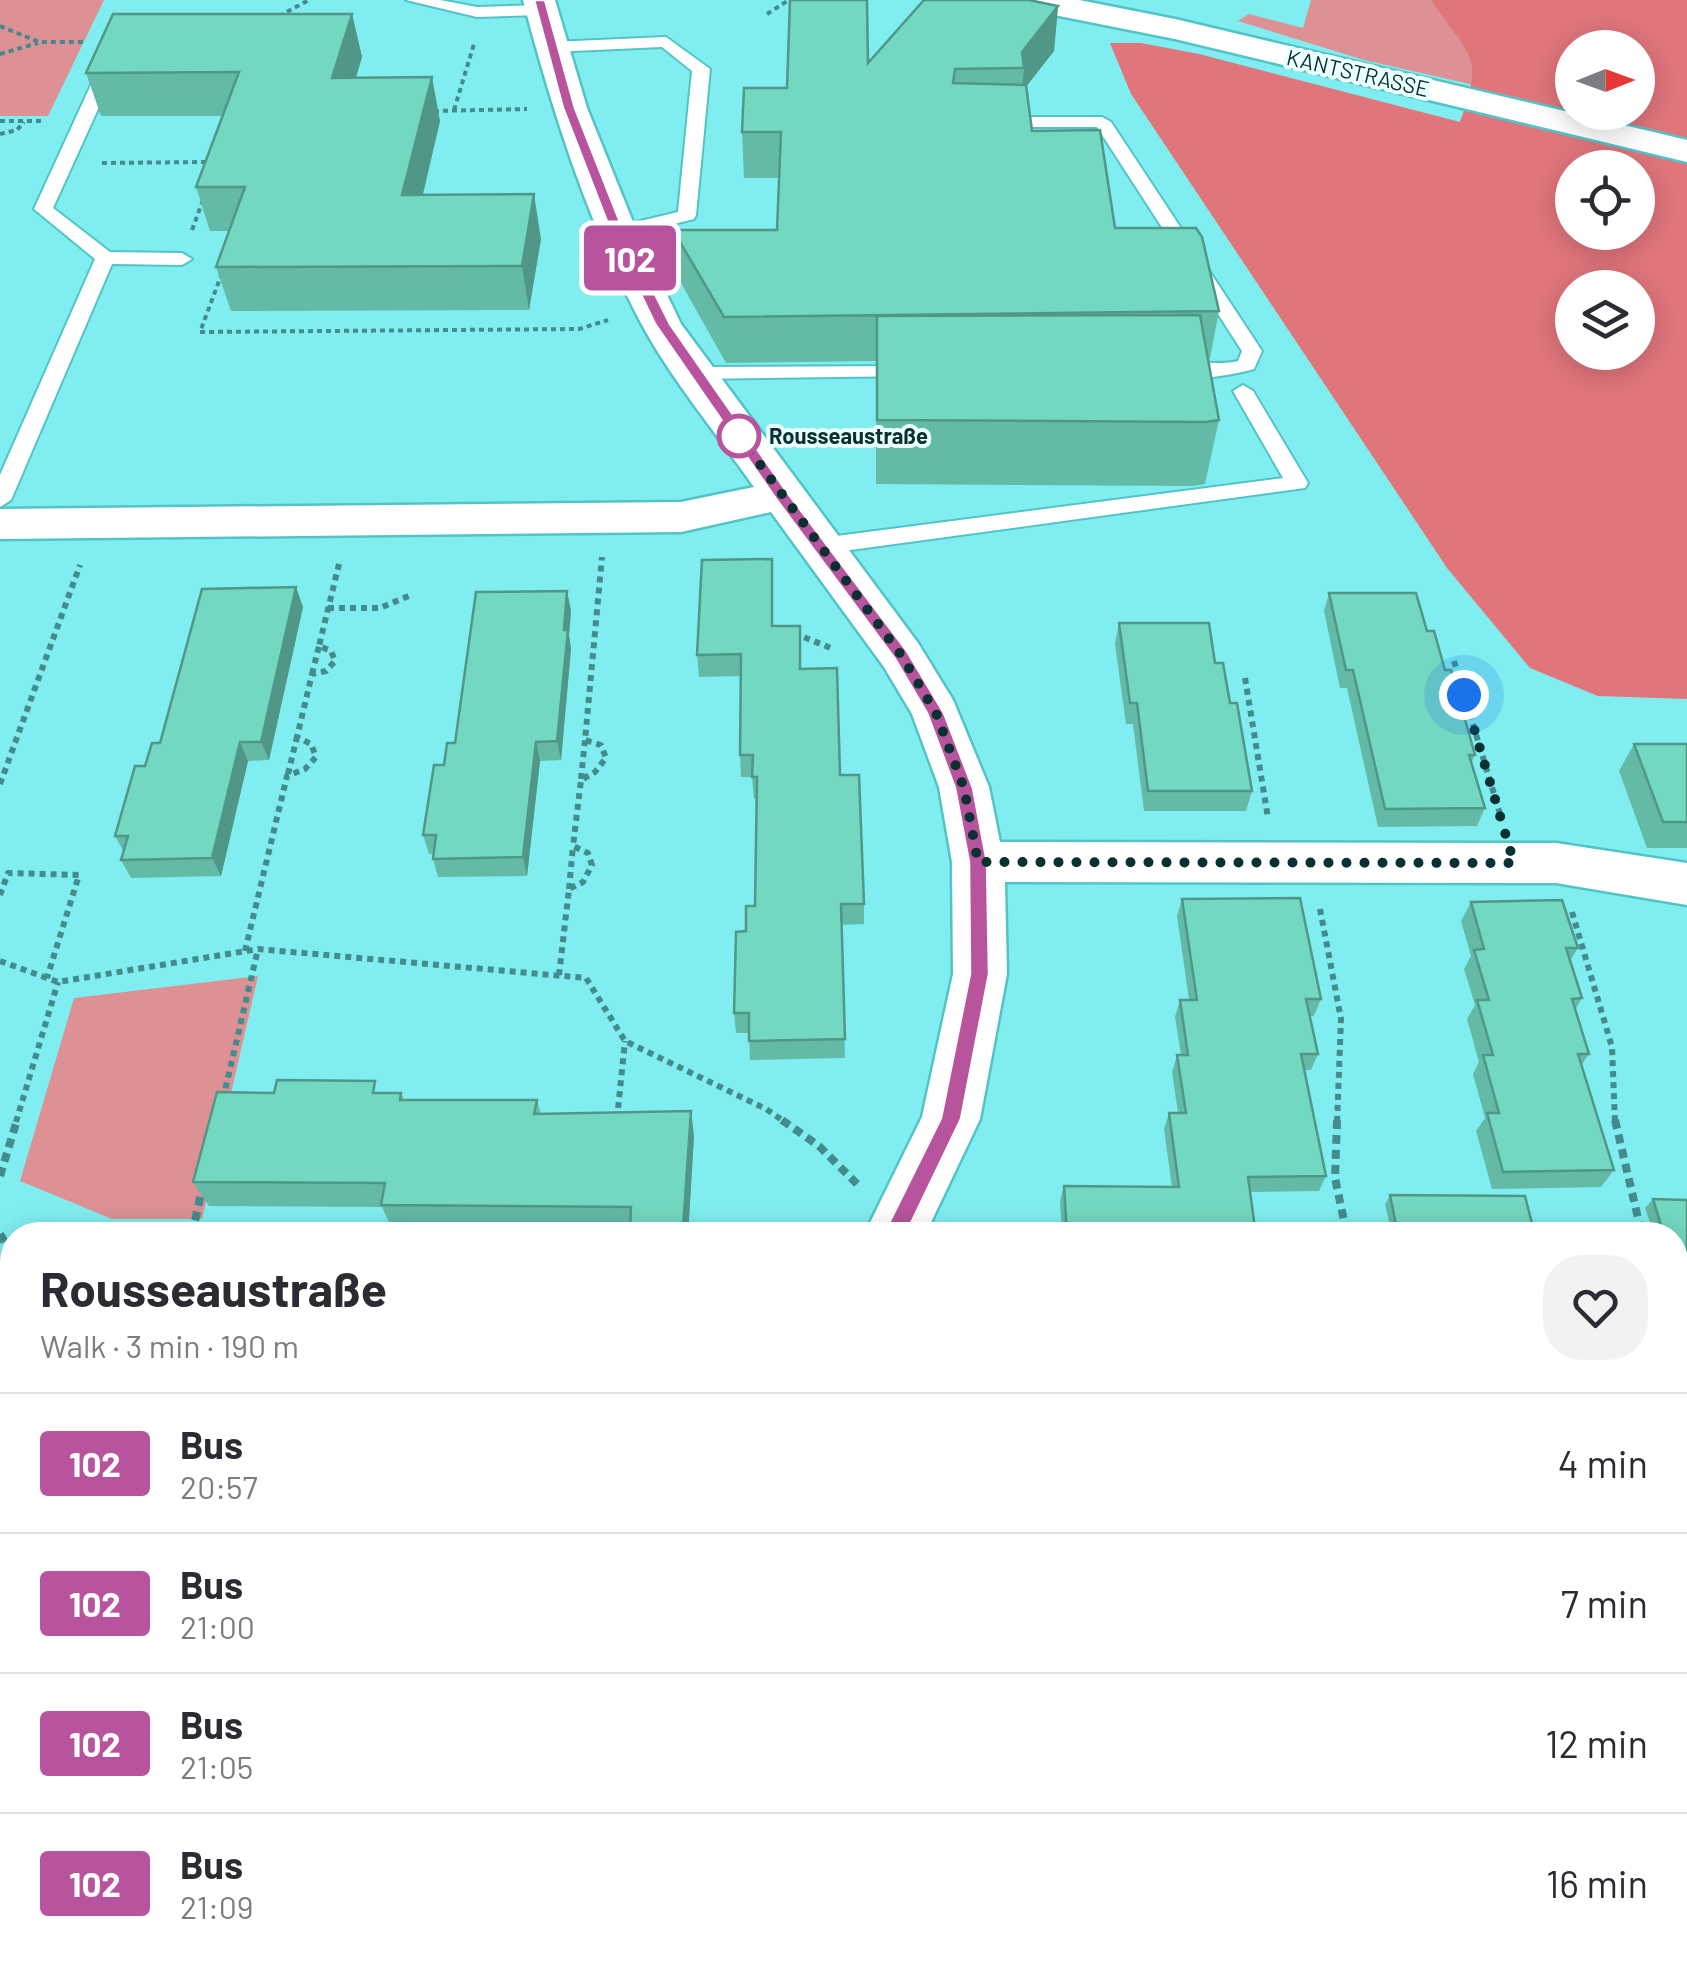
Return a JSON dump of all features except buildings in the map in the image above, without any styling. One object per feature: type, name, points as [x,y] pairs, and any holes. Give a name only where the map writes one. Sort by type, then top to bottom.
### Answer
[{"type":"street","name":"KANTSTRASSE","points":[[1029,0],[1178,15],[1687,151]]},
{"type":"street","points":[[544,19],[569,108],[618,232],[662,324],[901,655],[936,713],[964,788],[978,862],[980,974],[951,1119],[895,1222]]},
{"type":"street","points":[[0,524],[681,516],[782,495]]},
{"type":"street","points":[[978,862],[1556,863],[1687,884]]},
{"type":"lane","points":[[414,0],[666,42],[700,69],[687,215],[618,232]]},
{"type":"lane","points":[[119,43],[43,209],[105,258],[182,259]]},
{"type":"lane","points":[[976,122],[1102,122],[1252,351],[1247,365],[1229,370],[1152,371]]},
{"type":"lane","points":[[0,500],[105,258]]},
{"type":"lane","points":[[696,373],[939,372]]},
{"type":"lane","points":[[821,546],[1297,484],[1242,392]]},
{"type":"path","points":[[265,25],[309,0]]},
{"type":"path","points":[[767,14],[790,0]]},
{"type":"path","points":[[0,26],[39,42]]},
{"type":"path","points":[[454,110],[478,29]]},
{"type":"path","points":[[0,54],[39,42],[88,42]]},
{"type":"path","points":[[434,112],[543,109]]},
{"type":"path","points":[[0,121],[25,121],[17,130],[0,134]]},
{"type":"path","points":[[64,163],[216,162],[210,178]]},
{"type":"path","points":[[204,194],[182,259],[227,258],[200,332],[579,329],[611,320]]},
{"type":"path","points":[[559,975],[602,555]]},
{"type":"path","points":[[245,951],[340,556]]},
{"type":"path","points":[[0,784],[82,559]]},
{"type":"path","points":[[328,608],[380,608],[411,594]]},
{"type":"path","points":[[312,674],[326,671],[335,662],[332,651],[319,646]]},
{"type":"path","points":[[1454,661],[1514,863]]},
{"type":"path","points":[[1244,678],[1276,864]]},
{"type":"path","points":[[288,776],[305,769],[316,757],[311,744],[297,736]]},
{"type":"path","points":[[581,780],[596,772],[606,758],[601,746],[585,740]]},
{"type":"path","points":[[569,889],[583,882],[592,865],[588,852],[573,846]]},
{"type":"path","points":[[0,895],[8,873],[80,876],[47,978]]},
{"type":"path","points":[[1320,908],[1341,1019],[1335,1178],[1344,1222]]},
{"type":"path","points":[[1580,935],[1612,1046],[1616,1134],[1639,1222]]},
{"type":"path","points":[[221,1106],[258,949]]},
{"type":"path","points":[[0,961],[58,982],[258,949],[586,978],[625,1041],[766,1109],[819,1146],[893,1222]]},
{"type":"path","points":[[0,1176],[58,982]]},
{"type":"path","points":[[615,1138],[625,1041]]},
{"type":"path","points":[[195,1222],[204,1180]]},
{"type":"shaded area","points":[[0,0],[104,0],[48,116],[0,116]]},
{"type":"shaded area","points":[[1311,0],[1431,0],[1470,53],[1474,85],[1364,60],[1238,21],[1249,14],[1303,28]]},
{"type":"shaded area","points":[[1431,0],[1687,0],[1687,699],[1598,696],[1530,668],[1447,568],[1131,94],[1110,43],[1141,43],[1199,54],[1460,122],[1472,81],[1472,67],[1463,44]]},
{"type":"shaded area","points":[[258,976],[202,1219],[112,1219],[20,1181],[74,998]]},
{"type":"bus line","name":"102","points":[[540,0],[569,108],[618,232],[662,324],[901,655],[936,713],[964,788],[978,862],[980,974],[951,1119],[902,1222]]},
{"type":"place","name":"Rousseaustraße","points":[[739,436]]},
{"type":"route","points":[[739,436],[901,655],[936,713],[964,788],[978,862],[1514,863],[1464,695]]}]
